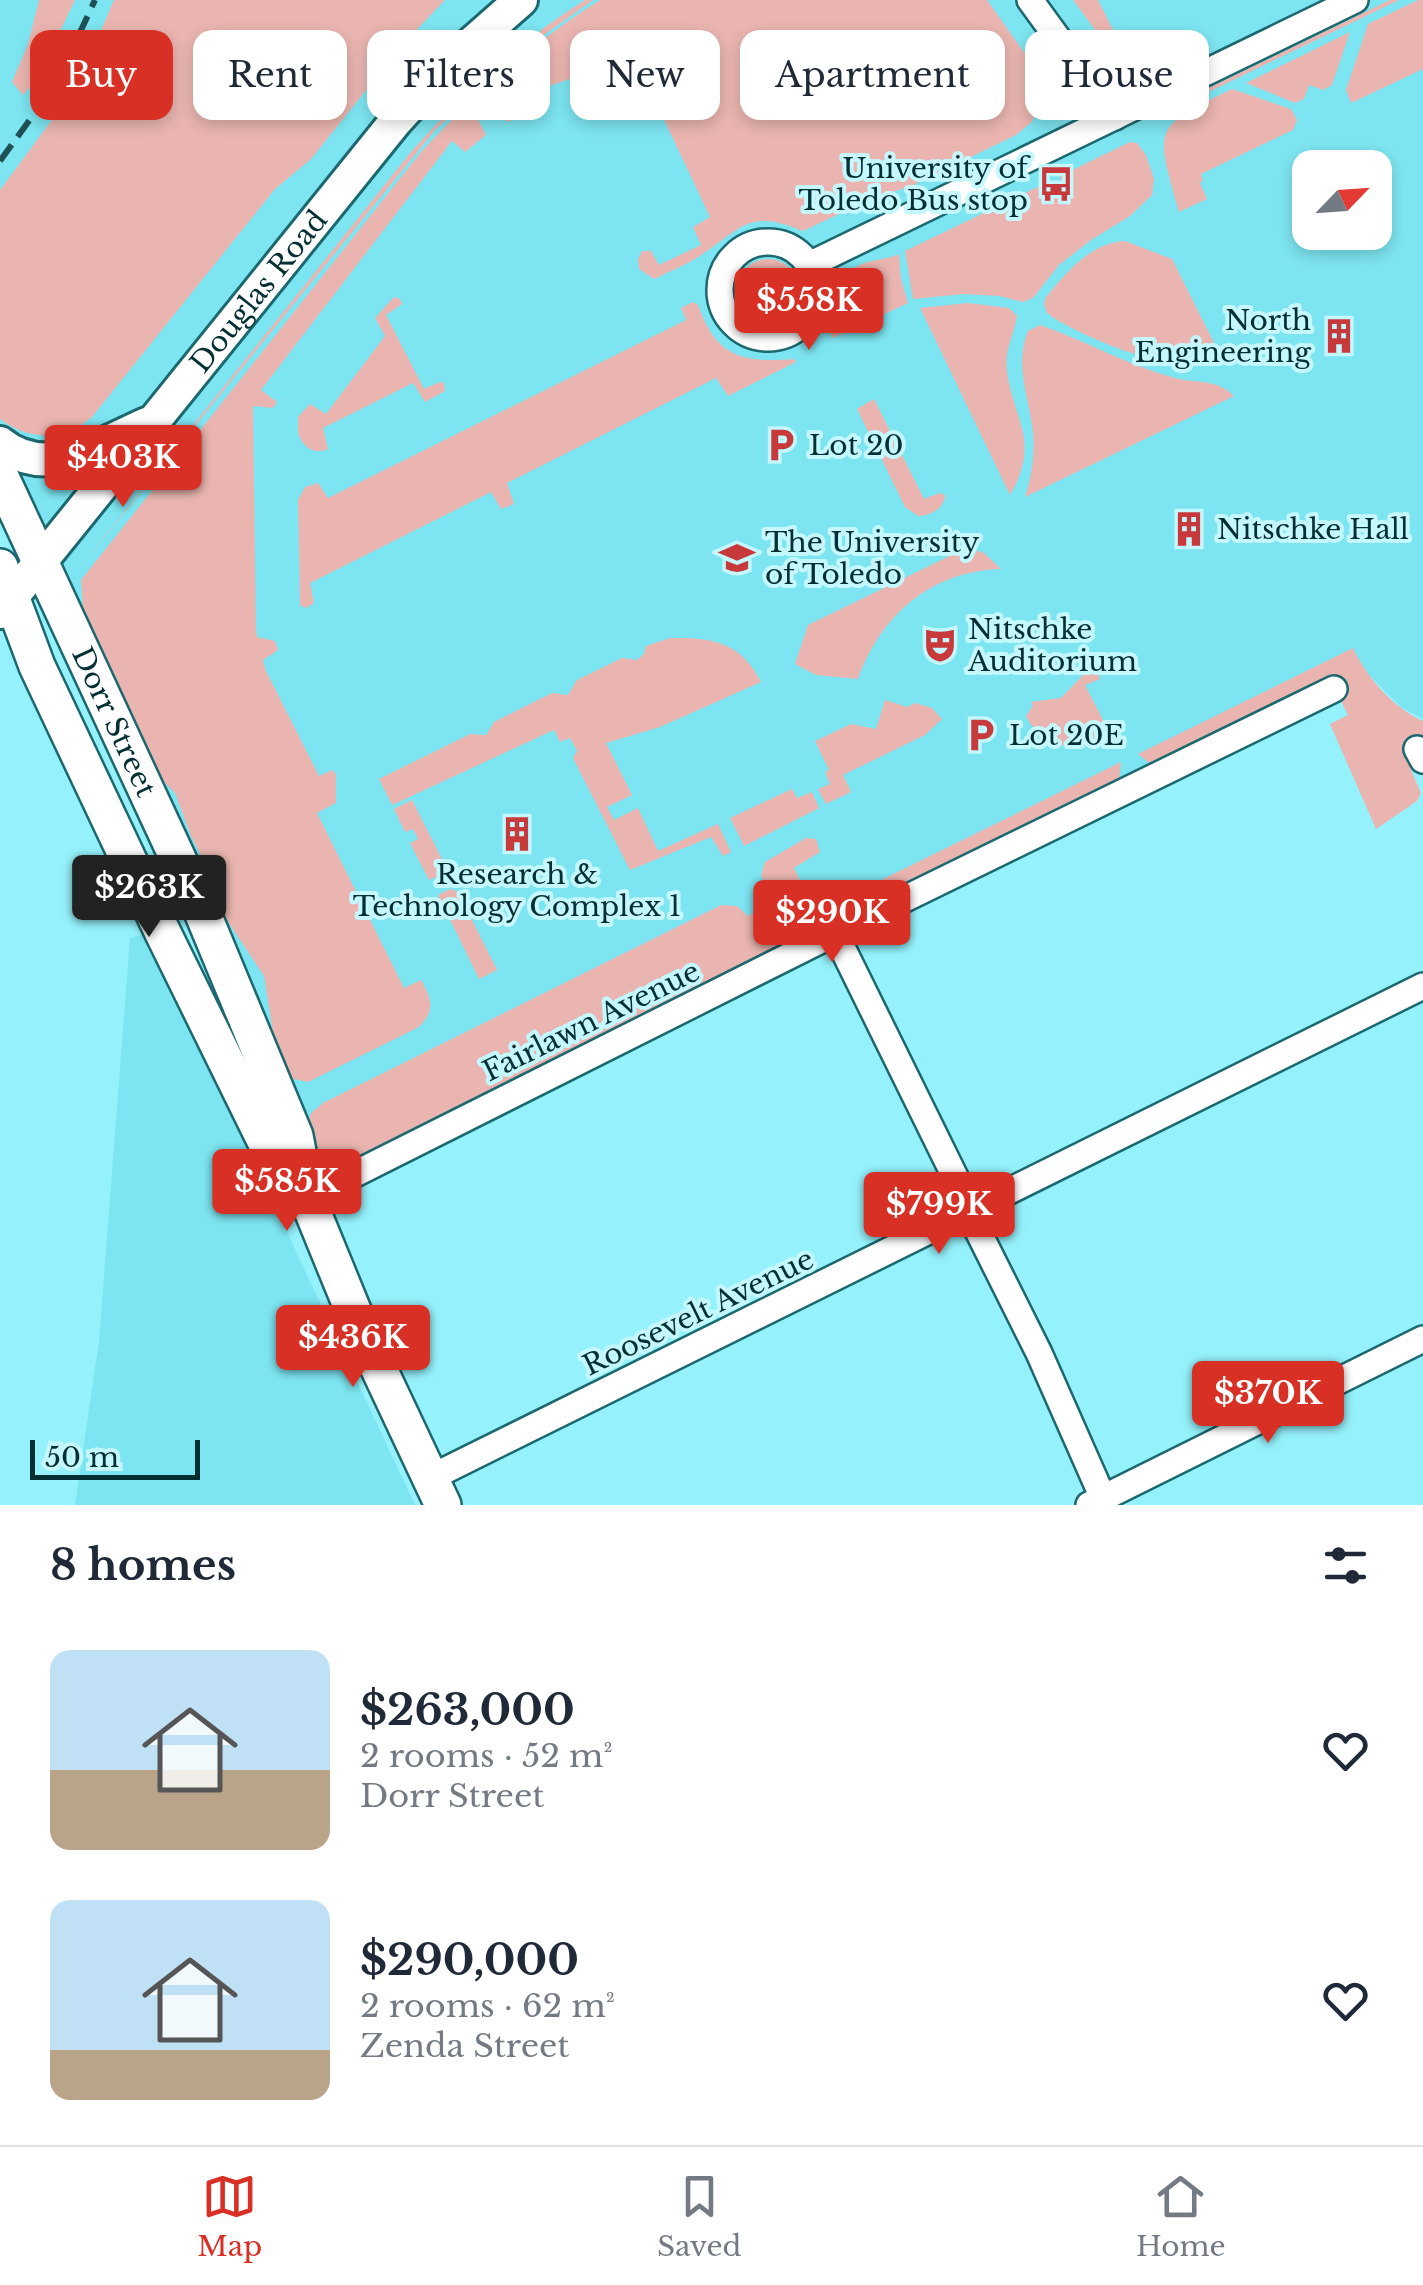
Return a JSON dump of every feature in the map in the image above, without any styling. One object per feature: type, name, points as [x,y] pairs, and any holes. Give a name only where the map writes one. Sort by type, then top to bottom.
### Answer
[{"type":"main road","name":"Dorr Street","points":[[0,474],[198,902],[294,1136],[307,1198],[363,1336],[437,1492]]},
{"type":"main road","name":"Dorr Street","points":[[4,592],[95,787],[150,887],[272,1155],[307,1198]]},
{"type":"main road","points":[[150,887],[214,998],[225,1001],[237,995]]},
{"type":"street","name":"Douglas Road","points":[[4,592],[41,560],[395,122],[446,66],[520,0]]},
{"type":"street","points":[[1030,0],[1052,30]]},
{"type":"street","points":[[1209,71],[1355,0]]},
{"type":"street","points":[[809,265],[1110,120]]},
{"type":"street","points":[[0,443],[24,457],[56,460],[156,420]]},
{"type":"street","name":"Fairlawn Avenue","points":[[307,1198],[1334,689]]},
{"type":"street","points":[[835,933],[1038,1353],[1096,1501],[1423,1338]]},
{"type":"street","name":"Roosevelt Avenue","points":[[437,1492],[968,1211],[1423,986]]},
{"type":"shaded area","name":"The University of Toledo","points":[[0,0],[1423,0],[1423,719],[1401,707],[1368,674],[339,1166],[318,1160],[0,442]]},
{"type":"shaded area","points":[[39,0],[75,0],[61,30],[32,30]]},
{"type":"shaded area","points":[[114,0],[445,0],[416,30],[367,30],[367,89],[347,114],[347,30],[193,30],[193,120],[342,120],[311,159],[275,189],[92,417],[69,431],[34,434],[0,419],[0,190],[52,120],[173,120],[173,30],[101,30]]},
{"type":"shaded area","points":[[585,0],[593,0],[550,31],[541,30]]},
{"type":"shaded area","points":[[600,0],[987,0],[1025,54],[1025,120],[1033,120],[1016,135],[909,187],[875,197],[803,231],[772,222],[750,223],[692,261],[654,279],[639,269],[642,251],[651,251],[659,265],[701,245],[693,227],[710,217],[664,120],[720,120],[720,30],[570,30],[570,79],[550,86],[551,33]]},
{"type":"shaded area","points":[[1073,0],[1098,0],[1113,30],[1095,30]]},
{"type":"shaded area","points":[[1390,0],[1399,0],[1209,92],[1209,88]]},
{"type":"shaded area","points":[[1423,0],[1423,69],[1351,103],[1346,90],[1368,24]]},
{"type":"shaded area","points":[[1350,32],[1332,85],[1323,90],[1309,85],[1304,99],[1295,103],[1246,83]]},
{"type":"shaded area","points":[[30,36],[30,87],[23,95],[12,82]]},
{"type":"shaded area","points":[[1232,89],[1291,109],[1297,120],[1293,130],[1201,174],[1200,183],[1207,199],[1179,212],[1166,162],[1166,133],[1177,120],[1209,120],[1209,101]]},
{"type":"shaded area","points":[[441,120],[446,120],[77,571],[410,153]]},
{"type":"shaded area","points":[[452,120],[478,120],[486,135],[465,152],[452,141],[261,390],[277,402],[273,408],[253,406],[256,629],[257,637],[275,641],[278,650],[263,660],[265,669],[319,776],[332,770],[336,774],[336,803],[317,813],[404,988],[421,980],[430,1006],[427,1017],[417,1028],[308,1082],[289,1078],[276,1051],[264,976],[217,905],[211,875],[175,793],[162,780],[83,611],[81,580],[421,152]]},
{"type":"shaded area","points":[[1130,142],[1137,143],[1146,155],[1154,179],[1152,195],[1130,216],[1059,265],[1033,298],[1023,302],[964,294],[913,299],[905,251],[1048,182],[1052,190],[1063,185],[1060,176]]},
{"type":"shaded area","points":[[1125,241],[1172,259],[1217,350],[1186,364],[1167,363],[1092,337],[1047,313],[1046,297],[1071,269],[1101,247]]},
{"type":"shaded area","points":[[899,254],[908,303],[833,338],[828,329],[845,277],[860,265]]},
{"type":"shaded area","points":[[768,259],[790,268],[799,290],[790,312],[768,321],[746,312],[737,290],[746,268]]},
{"type":"shaded area","points":[[394,297],[402,304],[386,315],[424,389],[440,382],[444,383],[445,391],[425,402],[413,383],[323,428],[328,449],[309,448],[298,433],[298,417],[310,404],[326,414],[385,336],[375,318]]},
{"type":"shaded area","points":[[693,302],[713,336],[733,353],[760,360],[796,362],[728,396],[716,378],[507,483],[514,504],[501,509],[491,492],[310,583],[314,603],[306,608],[300,605],[298,500],[305,487],[318,483],[328,498],[686,320],[681,308]]},
{"type":"shaded area","points":[[968,303],[1009,308],[1017,316],[1006,364],[1025,445],[1024,460],[1010,495],[920,308]]},
{"type":"shaded area","points":[[1040,325],[1140,366],[1175,378],[1213,384],[1234,396],[1025,497],[1034,443],[1022,355],[1028,331]]},
{"type":"shaded area","points":[[874,399],[924,499],[945,495],[932,513],[918,516],[905,507],[857,409]]},
{"type":"shaded area","points":[[966,548],[984,553],[1001,569],[952,578],[912,601],[880,635],[858,679],[816,675],[795,664],[808,625]]},
{"type":"shaded area","points":[[670,638],[724,645],[744,658],[761,682],[660,727],[606,743],[632,795],[607,807],[614,820],[638,808],[658,851],[718,824],[731,852],[723,856],[711,837],[630,870],[573,758],[577,751],[570,738],[560,742],[554,730],[392,805],[379,779],[470,734],[486,735],[494,722],[552,693],[568,695],[577,680],[622,658],[637,660],[646,646]]},
{"type":"shaded area","points":[[1353,648],[1382,690],[1423,721],[1423,738],[1402,749],[1421,793],[1417,801],[1376,829],[1330,724],[1348,715],[1331,681],[1153,766],[1138,754]]},
{"type":"shaded area","points":[[1089,669],[1096,671],[1100,679],[1085,685],[1103,720],[1101,733],[1069,746],[1049,741],[1032,727],[1026,716],[1033,706],[1031,702],[1061,698]]},
{"type":"shaded area","points":[[885,700],[907,707],[915,703],[932,708],[942,719],[925,735],[843,775],[851,792],[826,804],[818,789],[830,784],[825,772],[829,770],[815,741],[851,724],[876,729]]},
{"type":"shaded area","points":[[1121,762],[1119,781],[347,1165],[325,1164],[327,1158],[317,1152],[306,1127],[311,1113],[323,1103],[721,905],[737,906],[748,916],[772,901],[761,875],[765,862],[806,838],[816,839],[820,852],[794,868],[816,912]]},
{"type":"shaded area","points":[[792,789],[797,798],[812,792],[819,808],[744,846],[730,818]]},
{"type":"shaded area","points":[[412,800],[446,867],[443,874],[429,880],[410,843],[418,839],[413,829],[405,832],[394,809]]},
{"type":"shaded area","points":[[450,889],[458,892],[497,970],[479,979],[438,895]]},
{"type":"shaded area","points":[[147,934],[415,1505],[75,1505],[99,1341],[130,938]]},
{"type":"railway","points":[[0,161],[57,82],[95,0]]},
{"type":"place","name":"University of Toledo Bus stop","points":[[1056,184]]},
{"type":"place","name":"North Engineering","points":[[1339,336]]},
{"type":"place","name":"Lot 20","points":[[781,445]]},
{"type":"place","name":"Nitschke Hall","points":[[1189,529]]},
{"type":"place","name":"The University of Toledo","points":[[737,558]]},
{"type":"place","name":"Nitschke Auditorium","points":[[940,645]]},
{"type":"place","name":"Lot 20E","points":[[981,735]]},
{"type":"place","name":"Research & Technology Complex 1","points":[[517,834]]}]
